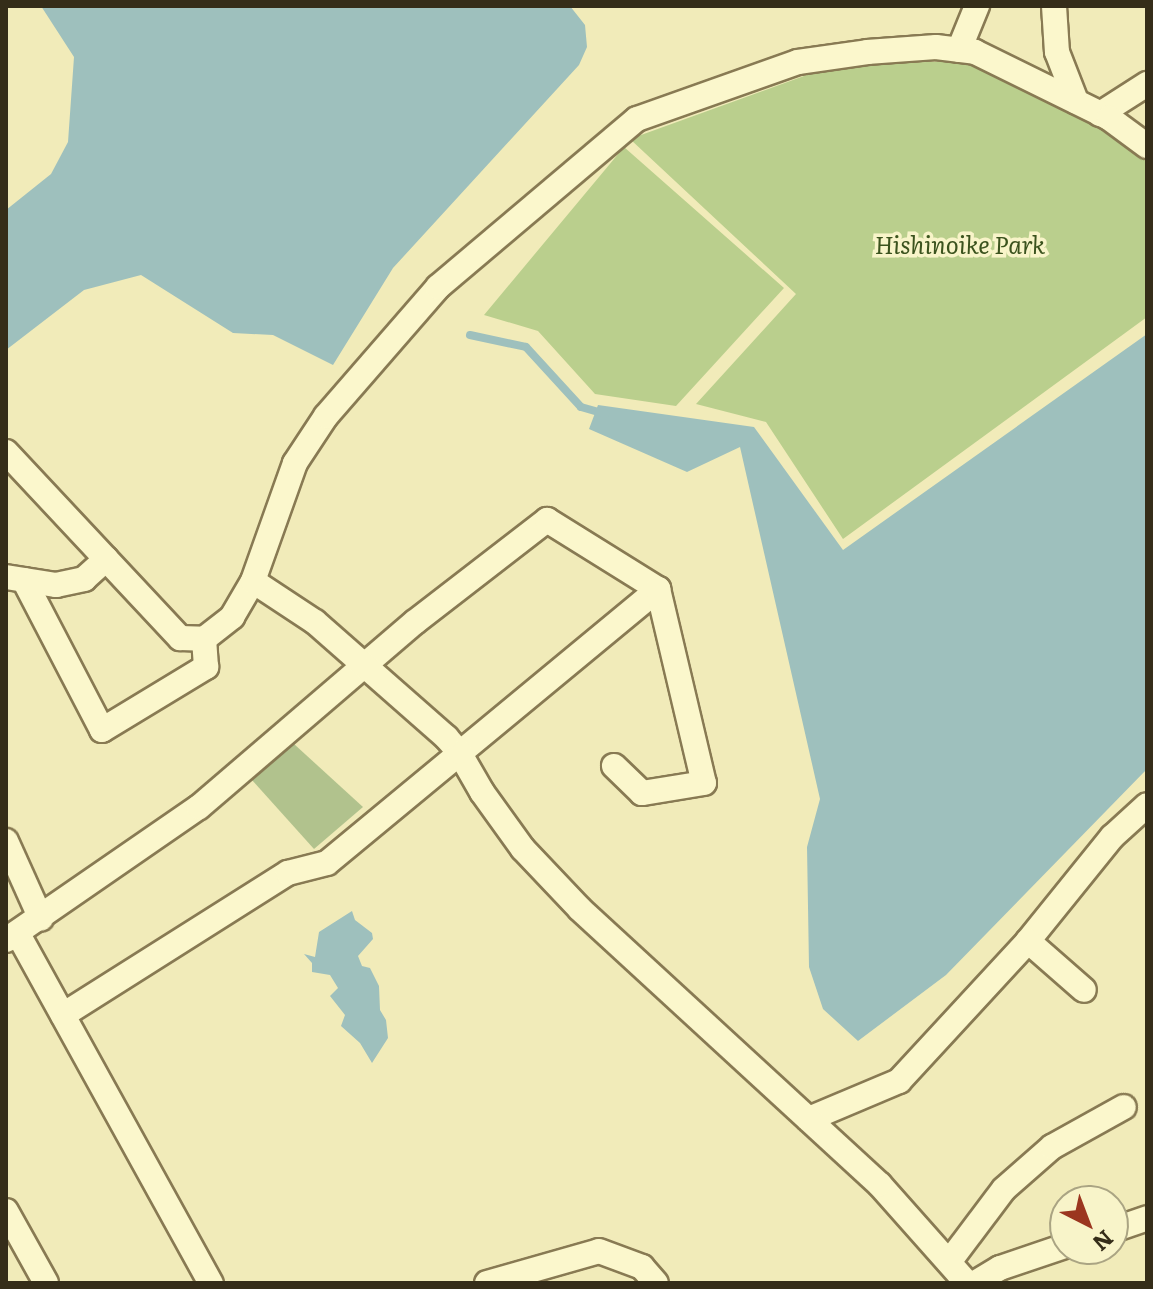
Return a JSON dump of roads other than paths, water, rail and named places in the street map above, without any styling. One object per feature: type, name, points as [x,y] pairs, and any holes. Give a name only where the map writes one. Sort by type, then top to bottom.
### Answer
[{"type":"street","points":[[959,50],[977,6]]},
{"type":"street","points":[[1054,6],[1057,52],[1076,101]]},
{"type":"street","points":[[6,452],[180,638],[204,639],[232,617],[253,581],[295,463],[326,416],[438,287],[637,119],[798,62],[867,52],[936,47],[975,52],[1100,114],[1147,146]]},
{"type":"street","points":[[1100,114],[1147,84]]},
{"type":"street","points":[[211,1283],[63,1015],[12,937],[199,807],[365,665],[547,520],[658,589],[704,783],[642,793],[614,766]]},
{"type":"street","points":[[15,579],[56,585],[84,579],[106,559]]},
{"type":"street","points":[[15,579],[102,730],[206,667],[204,639]]},
{"type":"street","points":[[253,581],[315,622],[459,752],[482,792],[523,849],[580,909],[879,1184],[967,1283]]},
{"type":"street","points":[[63,1015],[288,873],[327,863],[658,589]]},
{"type":"street","points":[[809,1119],[899,1081],[1028,941],[1112,837],[1147,805]]},
{"type":"street","points":[[6,841],[41,919]]},
{"type":"street","points":[[1028,941],[1084,990]]},
{"type":"street","points":[[949,1262],[1004,1189],[1040,1157],[1052,1147],[1124,1107]]},
{"type":"street","points":[[6,1211],[46,1283]]},
{"type":"street","points":[[487,1283],[599,1251],[642,1267],[656,1283]]},
{"type":"street","points":[[975,1283],[1000,1268],[1049,1251]]},
{"type":"water","points":[[41,6],[570,6],[585,25],[587,47],[579,65],[393,268],[333,365],[273,335],[233,333],[141,275],[84,290],[6,350],[6,210],[51,174],[68,142],[74,57]]},
{"type":"water","points":[[1147,334],[1147,769],[946,975],[858,1041],[823,1009],[809,967],[807,847],[820,799],[740,447],[687,472],[589,429],[598,405],[754,427],[843,550]]},
{"type":"water","points":[[352,911],[355,920],[372,933],[373,939],[358,956],[362,966],[370,968],[379,986],[380,1010],[386,1020],[388,1038],[372,1063],[360,1043],[341,1026],[345,1015],[330,996],[338,988],[330,975],[312,972],[312,963],[304,954],[315,957],[319,932]]},
{"type":"waterway","points":[[470,335],[526,347],[581,407],[605,414]]},
{"type":"park label","name":"Hishinoike Park","points":[[960,244]]}]
